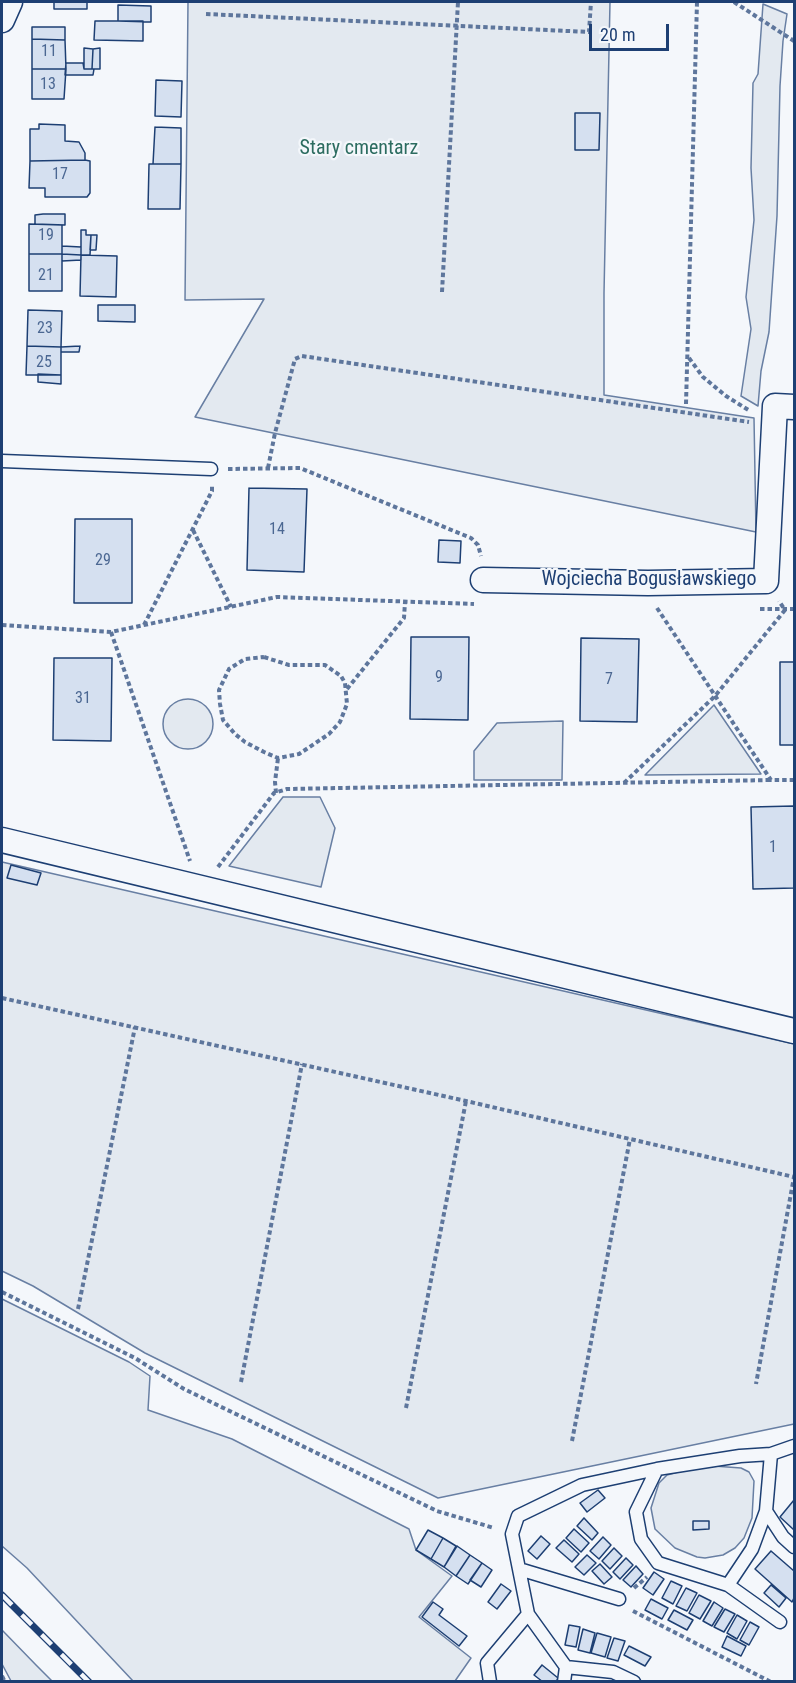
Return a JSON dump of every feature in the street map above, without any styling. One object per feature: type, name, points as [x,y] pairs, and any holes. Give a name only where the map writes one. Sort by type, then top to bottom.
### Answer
[{"type":"street","points":[[2,20],[10,2]]},
{"type":"street","name":"Wojciecha Bogusławskiego","points":[[483,580],[648,583],[766,580],[775,406],[795,407]]},
{"type":"street","points":[[2,840],[795,1031]]},
{"type":"lane","points":[[2,461],[211,469]]},
{"type":"lane","points":[[564,1682],[566,1667],[528,1614],[512,1534],[518,1516],[582,1485],[657,1469],[740,1456],[771,1454],[795,1446]]},
{"type":"lane","points":[[728,1585],[752,1549],[766,1511],[771,1454]]},
{"type":"lane","points":[[657,1469],[636,1512],[641,1539],[658,1563],[728,1585],[780,1623]]},
{"type":"lane","points":[[766,1511],[783,1537],[795,1547]]},
{"type":"lane","points":[[519,1569],[619,1599]]},
{"type":"lane","points":[[490,1682],[487,1664],[528,1614]]},
{"type":"lane","points":[[566,1667],[613,1672],[634,1682]]},
{"type":"path","points":[[442,292],[458,2]]},
{"type":"path","points":[[206,14],[589,32],[591,2]]},
{"type":"path","points":[[686,404],[697,2]]},
{"type":"path","points":[[734,2],[795,41]]},
{"type":"path","points":[[268,468],[295,359],[302,356],[774,426]]},
{"type":"path","points":[[687,356],[703,377],[726,396],[774,426]]},
{"type":"path","points":[[2,625],[111,632],[277,597],[482,604],[482,557],[478,545],[471,538],[300,468],[211,469],[212,491],[144,625]]},
{"type":"path","points":[[193,530],[231,607]]},
{"type":"path","points":[[624,783],[715,696],[785,610],[766,580]]},
{"type":"path","points":[[648,583],[656,608],[771,780]]},
{"type":"path","points":[[346,689],[404,618],[405,603]]},
{"type":"path","points":[[111,632],[192,866]]},
{"type":"path","points":[[258,657],[289,664],[325,665],[340,676],[346,689],[345,714],[329,734],[300,754],[278,758],[245,742],[223,720],[219,690],[229,669],[245,659],[258,657]]},
{"type":"path","points":[[276,793],[278,758]]},
{"type":"path","points":[[214,871],[276,793],[287,789],[795,780]]},
{"type":"path","points":[[2,998],[795,1177],[756,1384]]},
{"type":"path","points":[[78,1309],[135,1028]]},
{"type":"path","points":[[241,1382],[302,1064]]},
{"type":"path","points":[[406,1408],[466,1101]]},
{"type":"path","points":[[572,1440],[630,1139]]},
{"type":"path","points":[[2,1292],[135,1358],[184,1389],[437,1511],[512,1534]]},
{"type":"path","points":[[658,1563],[644,1581],[619,1599],[626,1608],[771,1682]]},
{"type":"path","points":[[2,1676],[5,1682]]},
{"type":"green space","name":"Stary cmentarz","points":[[188,2],[610,2],[604,395],[754,418],[756,532],[195,417],[264,299],[185,300]]},
{"type":"green space","points":[[763,4],[787,14],[780,86],[777,216],[769,332],[761,371],[758,406],[741,396],[751,329],[746,297],[754,220],[751,168],[753,83],[758,74]]},
{"type":"green space","points":[[193,699],[206,706],[212,714],[212,734],[206,742],[198,748],[183,749],[170,742],[164,734],[163,719],[170,706],[178,700]]},
{"type":"green space","points":[[714,705],[761,774],[645,775]]},
{"type":"green space","points":[[563,721],[562,780],[474,780],[474,751],[497,723]]},
{"type":"green space","points":[[283,797],[320,797],[335,828],[321,887],[229,866]]},
{"type":"green space","points":[[2,862],[794,1044],[794,1424],[438,1498],[145,1353],[33,1286],[2,1271]]},
{"type":"green space","points":[[2,1299],[129,1362],[150,1376],[148,1410],[232,1439],[409,1529],[416,1550],[452,1576],[419,1617],[471,1658],[455,1681],[133,1681],[27,1568],[2,1546]]},
{"type":"green space","points":[[714,1466],[741,1468],[749,1472],[754,1481],[752,1518],[744,1538],[735,1548],[723,1555],[697,1557],[675,1548],[655,1529],[651,1508],[659,1483],[667,1475]]},
{"type":"green space","points":[[2,1630],[52,1681],[11,1681],[2,1664]]},
{"type":"building","points":[[54,2],[87,2],[87,9],[54,9]]},
{"type":"building","points":[[118,5],[151,6],[151,22],[118,21]]},
{"type":"building","points":[[95,21],[143,21],[143,41],[94,40]]},
{"type":"building","points":[[32,27],[65,27],[65,40],[32,39]]},
{"type":"building","points":[[32,39],[65,40],[66,69],[32,69]]},
{"type":"building","points":[[84,48],[93,49],[92,69],[84,69]]},
{"type":"building","points":[[100,48],[100,69],[92,69],[93,49]]},
{"type":"building","points":[[66,63],[83,63],[84,69],[94,69],[93,75],[65,75]]},
{"type":"building","points":[[32,69],[66,69],[64,99],[32,99]]},
{"type":"building","points":[[156,80],[182,81],[181,117],[155,116]]},
{"type":"building","points":[[575,113],[600,113],[599,150],[575,150]]},
{"type":"building","points":[[39,124],[65,125],[65,141],[79,142],[85,153],[85,160],[30,161],[30,129],[39,129]]},
{"type":"building","points":[[155,127],[181,128],[181,164],[153,164]]},
{"type":"building","points":[[30,161],[90,161],[90,193],[87,197],[45,197],[45,188],[29,188]]},
{"type":"building","points":[[149,164],[181,164],[180,209],[148,209]]},
{"type":"building","points":[[65,214],[65,225],[35,224],[35,215]]},
{"type":"building","points":[[29,224],[62,225],[62,254],[29,254]]},
{"type":"building","points":[[81,230],[86,230],[86,235],[91,235],[90,255],[81,255]]},
{"type":"building","points":[[91,235],[97,235],[96,250],[90,250]]},
{"type":"building","points":[[62,246],[81,247],[81,255],[62,254]]},
{"type":"building","points":[[29,254],[62,254],[62,291],[29,291]]},
{"type":"building","points":[[62,254],[81,255],[81,260],[62,261]]},
{"type":"building","points":[[81,255],[117,256],[116,297],[80,296]]},
{"type":"building","points":[[98,305],[135,305],[135,322],[98,321]]},
{"type":"building","points":[[28,310],[62,311],[61,347],[27,346]]},
{"type":"building","points":[[27,346],[61,347],[61,375],[26,375]]},
{"type":"building","points":[[80,346],[79,352],[61,352],[61,347]]},
{"type":"building","points":[[38,374],[61,375],[61,384],[38,382]]},
{"type":"building","points":[[249,488],[307,489],[304,572],[247,570]]},
{"type":"building","points":[[75,519],[132,519],[132,603],[74,603]]},
{"type":"building","points":[[439,540],[461,541],[460,563],[438,562]]},
{"type":"building","points":[[411,637],[469,637],[468,720],[410,719]]},
{"type":"building","points":[[581,638],[639,639],[637,722],[580,721]]},
{"type":"building","points":[[54,658],[112,658],[111,741],[53,740]]},
{"type":"building","points":[[780,662],[794,662],[794,745],[780,745]]},
{"type":"building","points":[[794,806],[794,888],[753,889],[751,807]]},
{"type":"building","points":[[11,865],[41,873],[37,885],[7,878]]},
{"type":"building","points":[[598,1490],[605,1498],[587,1512],[580,1503]]},
{"type":"building","points":[[794,1500],[794,1530],[780,1517]]},
{"type":"building","points":[[584,1518],[598,1533],[592,1540],[577,1526]]},
{"type":"building","points":[[693,1521],[709,1521],[709,1529],[693,1530]]},
{"type":"building","points":[[574,1529],[589,1543],[581,1552],[566,1538]]},
{"type":"building","points":[[428,1530],[443,1538],[431,1559],[416,1550]]},
{"type":"building","points":[[541,1536],[550,1544],[537,1559],[528,1551]]},
{"type":"building","points":[[603,1537],[611,1545],[599,1559],[590,1551]]},
{"type":"building","points":[[443,1538],[456,1546],[444,1567],[431,1559]]},
{"type":"building","points":[[564,1540],[579,1554],[572,1562],[556,1548]]},
{"type":"building","points":[[457,1546],[470,1555],[456,1576],[444,1567]]},
{"type":"building","points":[[614,1548],[622,1556],[610,1569],[602,1561]]},
{"type":"building","points":[[771,1551],[794,1571],[792,1602],[755,1569]]},
{"type":"building","points":[[470,1555],[482,1563],[468,1584],[456,1576]]},
{"type":"building","points":[[587,1555],[596,1563],[584,1575],[575,1567]]},
{"type":"building","points":[[626,1558],[633,1565],[620,1579],[613,1572]]},
{"type":"building","points":[[482,1563],[492,1570],[481,1587],[470,1580]]},
{"type":"building","points":[[600,1564],[612,1577],[604,1584],[592,1571]]},
{"type":"building","points":[[636,1566],[643,1574],[631,1587],[623,1580]]},
{"type":"building","points":[[654,1572],[664,1579],[653,1595],[643,1588]]},
{"type":"building","points":[[671,1581],[682,1586],[673,1604],[662,1598]]},
{"type":"building","points":[[501,1584],[511,1591],[497,1609],[488,1602]]},
{"type":"building","points":[[771,1585],[786,1598],[779,1607],[764,1593]]},
{"type":"building","points":[[686,1588],[697,1593],[687,1611],[676,1606]]},
{"type":"building","points":[[699,1595],[711,1601],[700,1619],[689,1613]]},
{"type":"building","points":[[651,1599],[668,1608],[662,1619],[645,1610]]},
{"type":"building","points":[[433,1602],[443,1609],[439,1615],[467,1636],[459,1646],[422,1617]]},
{"type":"building","points":[[714,1602],[723,1608],[712,1626],[703,1621]]},
{"type":"building","points":[[725,1609],[735,1614],[724,1632],[714,1627]]},
{"type":"building","points":[[674,1610],[693,1620],[687,1630],[668,1620]]},
{"type":"building","points":[[737,1615],[747,1621],[737,1639],[727,1633]]},
{"type":"building","points":[[750,1622],[759,1627],[749,1645],[740,1640]]},
{"type":"building","points":[[569,1625],[580,1627],[576,1647],[565,1645]]},
{"type":"building","points":[[583,1629],[595,1633],[590,1653],[578,1650]]},
{"type":"building","points":[[597,1633],[611,1637],[605,1657],[591,1653]]},
{"type":"building","points":[[727,1636],[746,1646],[741,1656],[722,1647]]},
{"type":"building","points":[[614,1638],[625,1641],[618,1661],[607,1658]]},
{"type":"building","points":[[629,1646],[651,1657],[645,1666],[624,1655]]},
{"type":"building","points":[[542,1665],[558,1678],[556,1682],[543,1682],[534,1675]]},
{"type":"railway","points":[[2,1595],[89,1682]]}]
